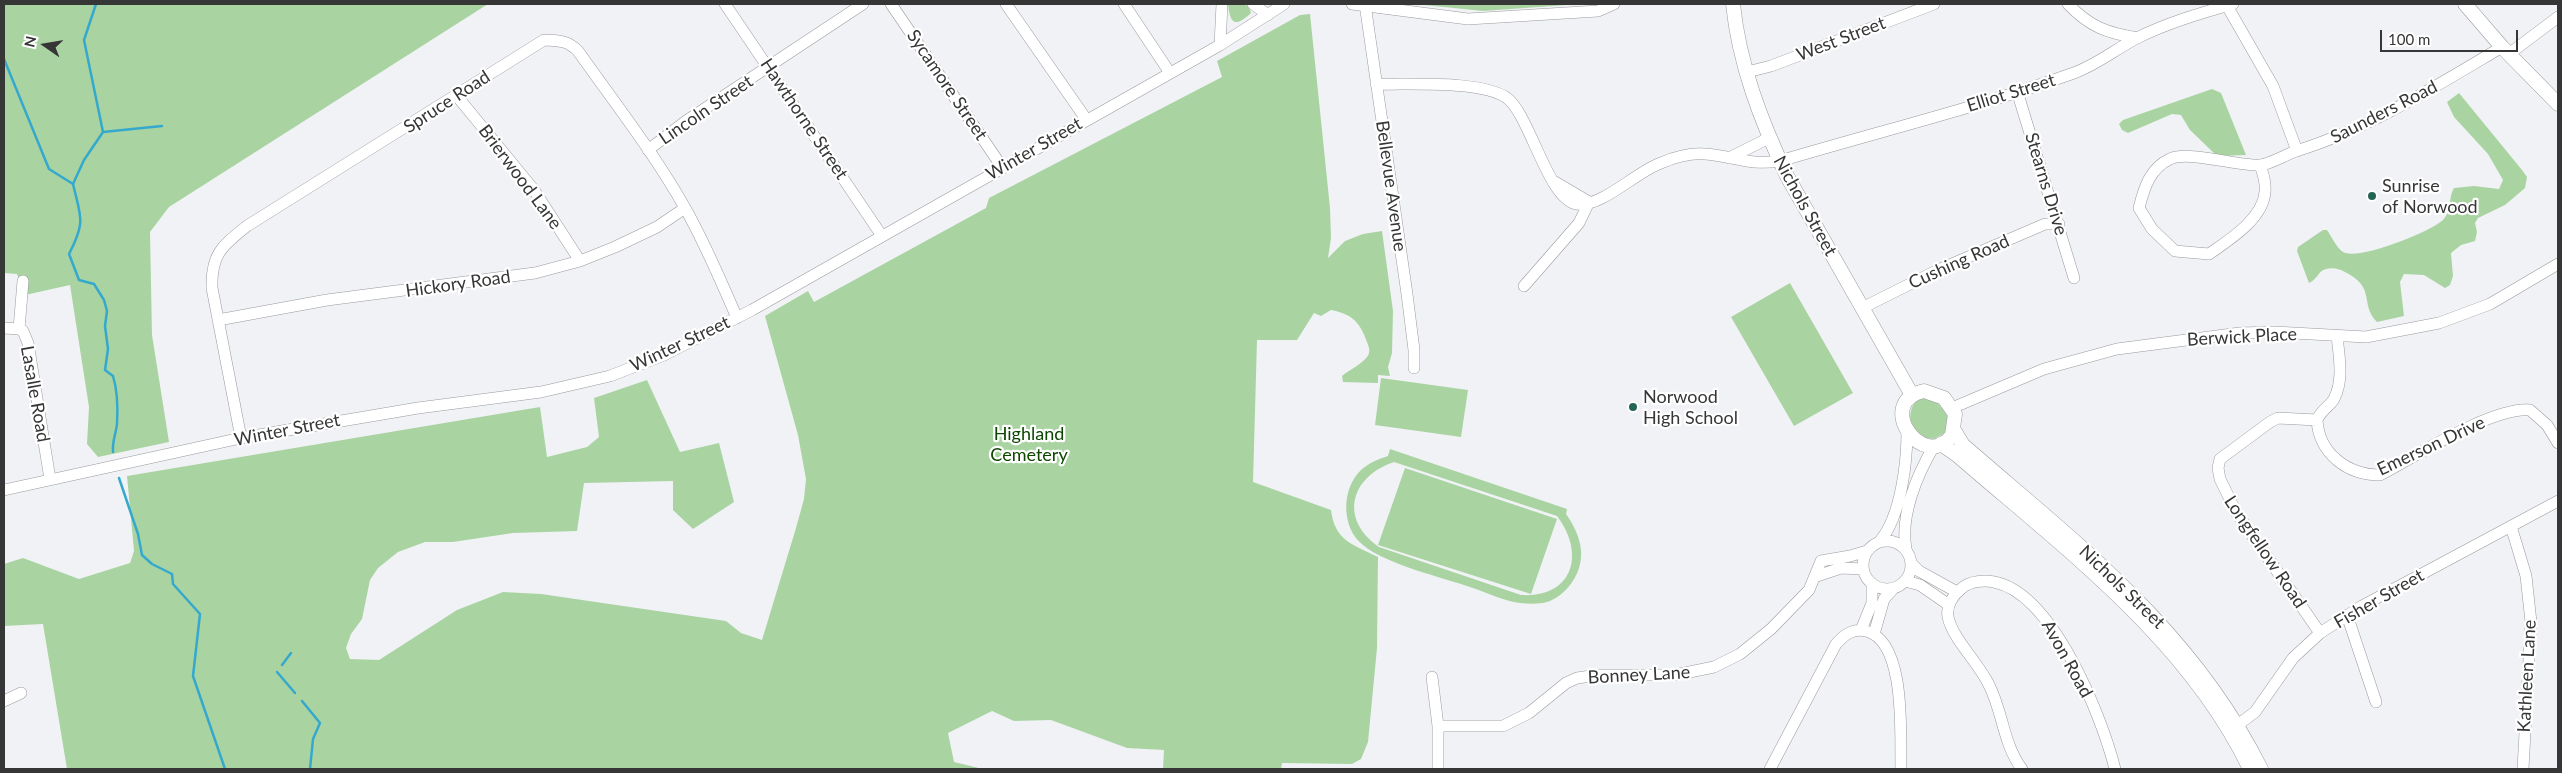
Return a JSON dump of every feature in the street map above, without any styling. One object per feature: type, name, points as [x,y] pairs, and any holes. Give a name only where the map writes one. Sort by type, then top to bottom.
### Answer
[{"type":"main road","name":"Nichols Street","points":[[1733,4],[1747,72],[1769,138],[1780,161],[1912,395]]},
{"type":"main road","points":[[2465,4],[2506,51],[2558,104]]},
{"type":"main road","points":[[1924,391],[1931,392],[1944,398],[1952,408],[1955,419],[1954,430],[1948,440],[1937,445],[1917,442],[1907,431],[1902,412],[1912,395],[1924,391]]},
{"type":"main road","name":"Nichols Street","points":[[1954,430],[1963,445],[2097,569]]},
{"type":"main road","name":"Nichols Street","points":[[1937,445],[1957,455],[2097,569],[2141,602],[2171,635],[2206,680],[2233,729],[2260,769]]},
{"type":"main road","name":"Nichols Street","points":[[2233,729],[2250,769]]},
{"type":"street","name":"Hawthorne Street","points":[[725,4],[882,236]]},
{"type":"street","name":"Lincoln Street","points":[[648,150],[686,121],[770,68],[863,4]]},
{"type":"street","name":"Sycamore Street","points":[[891,4],[1002,167]]},
{"type":"street","points":[[1006,4],[1086,120]]},
{"type":"street","points":[[1124,4],[1170,72]]},
{"type":"street","points":[[1220,45],[1222,4]]},
{"type":"street","points":[[1253,4],[1268,15]]},
{"type":"street","name":"Winter Street","points":[[4,490],[241,438],[344,419],[574,386],[610,376],[664,356],[737,318],[1220,45],[1284,4]]},
{"type":"street","points":[[1352,4],[1468,19],[1586,12],[1605,10],[1614,4]]},
{"type":"street","points":[[1586,12],[1601,4]]},
{"type":"street","name":"West Street","points":[[1747,72],[1770,66],[1934,4]]},
{"type":"street","points":[[2068,4],[2098,28],[2112,34],[2138,38]]},
{"type":"street","points":[[2229,4],[2273,86],[2297,151]]},
{"type":"street","name":"Elliot Street","points":[[1589,202],[1602,197],[1649,167],[1670,159],[1694,154],[1729,158],[1753,164],[1780,161],[2017,91],[2096,64],[2138,38],[2172,23],[2229,4]]},
{"type":"street","name":"Bellevue Avenue","points":[[1365,5],[1408,294],[1414,368]]},
{"type":"street","name":"Saunders Road","points":[[2260,165],[2265,193],[2258,211],[2231,238],[2209,254],[2175,251],[2152,229],[2140,208],[2145,186],[2158,167],[2172,158],[2221,159],[2260,165],[2316,146],[2377,120],[2506,51],[2558,16]]},
{"type":"street","name":"Spruce Road","points":[[241,438],[218,320],[211,270],[222,246],[247,226],[544,40],[562,40],[570,43],[578,51],[648,150],[685,208],[737,318]]},
{"type":"street","points":[[1376,84],[1470,87],[1491,91],[1509,99],[1519,112],[1537,152],[1555,182],[1589,202],[1579,223],[1524,286]]},
{"type":"street","name":"Stearns Drive","points":[[2017,91],[2074,278]]},
{"type":"street","name":"Brierwood Lane","points":[[456,95],[534,190],[580,261]]},
{"type":"street","points":[[1729,158],[1769,138]]},
{"type":"street","name":"Hickory Road","points":[[218,320],[328,300],[535,273],[580,261],[657,226],[685,208]]},
{"type":"street","name":"Cushing Road","points":[[1862,308],[1938,270],[2045,224],[2059,224]]},
{"type":"street","name":"Berwick Place","points":[[1952,408],[2044,369],[2117,349],[2240,333],[2275,332],[2337,336],[2382,335],[2439,323],[2490,304],[2558,264]]},
{"type":"street","name":"Lasalle Road","points":[[23,281],[19,329],[23,332],[28,343],[50,479]]},
{"type":"street","points":[[4,328],[19,329]]},
{"type":"street","points":[[2317,420],[2321,411],[2333,400],[2339,386],[2340,362],[2337,336]]},
{"type":"street","name":"Emerson Drive","points":[[2317,420],[2318,431],[2324,443],[2343,466],[2356,472],[2371,475],[2380,475],[2475,425],[2511,410],[2530,410],[2544,421],[2558,443]]},
{"type":"street","name":"Longfellow Road","points":[[2317,420],[2287,418],[2270,422],[2220,459],[2218,468],[2224,490],[2236,512],[2320,634]]},
{"type":"street","points":[[1894,588],[1882,589],[1872,584],[1863,570],[1863,560],[1867,551],[1880,541],[1888,531],[1898,498],[1905,462],[1907,431]]},
{"type":"street","points":[[1937,445],[1918,478],[1904,530],[1906,549],[1911,563],[1919,571],[1957,592],[1949,604],[1949,622],[1986,678],[1993,693],[2012,753],[2022,769]]},
{"type":"street","name":"Fisher Street","points":[[2233,729],[2255,712],[2301,649],[2347,615],[2558,501]]},
{"type":"street","name":"Kathleen Lane","points":[[2511,526],[2526,576],[2531,622],[2523,769]]},
{"type":"street","points":[[1880,541],[1894,541],[1906,549]]},
{"type":"street","name":"Bonney Lane","points":[[1438,726],[1503,726],[1529,713],[1553,693],[1577,678],[1598,675],[1675,675],[1714,668],[1740,654],[1771,630],[1809,590],[1817,576],[1821,561],[1867,551]]},
{"type":"street","points":[[1868,632],[1884,599],[1894,588],[1905,581],[1911,563]]},
{"type":"street","points":[[1817,576],[1841,568],[1863,570]]},
{"type":"street","points":[[1905,581],[1920,584],[1949,604]]},
{"type":"street","name":"Avon Road","points":[[1957,592],[1968,584],[1977,582],[2000,583],[2024,596],[2045,617],[2058,634],[2094,708],[2106,738],[2114,769]]},
{"type":"street","points":[[1868,632],[1872,603],[1872,584]]},
{"type":"street","points":[[2347,615],[2376,702]]},
{"type":"street","points":[[1770,769],[1836,644],[1844,635],[1868,632],[1887,648],[1896,674],[1899,696],[1901,769]]},
{"type":"street","points":[[1432,677],[1438,726],[1438,769]]},
{"type":"street","points":[[4,701],[21,693]]},
{"type":"green space","points":[[4,4],[488,4],[169,207],[150,232],[152,335],[169,442],[98,457],[87,444],[89,407],[70,285],[25,295],[17,274],[4,273]]},
{"type":"green space","points":[[1228,4],[1245,5],[1250,9],[1251,13],[1241,21],[1234,22],[1230,16]]},
{"type":"green space","points":[[1415,4],[1581,4],[1483,11]]},
{"type":"green space","name":"Highland Cemetery","points":[[1310,14],[1330,208],[1331,238],[1328,258],[1345,241],[1363,234],[1382,231],[1393,311],[1392,353],[1388,367],[1390,376],[1378,375],[1378,383],[1343,382],[1342,376],[1365,360],[1369,350],[1358,324],[1350,317],[1331,310],[1321,316],[1314,313],[1297,340],[1257,340],[1253,482],[1331,510],[1336,529],[1346,540],[1378,557],[1377,648],[1368,742],[1361,759],[1352,764],[1282,763],[1281,769],[1163,769],[1164,750],[1127,748],[1051,720],[1014,721],[992,711],[948,733],[954,762],[983,769],[67,769],[43,624],[4,626],[4,564],[23,558],[79,579],[130,563],[134,551],[127,476],[540,407],[547,457],[587,447],[599,437],[594,398],[647,380],[680,452],[719,443],[734,502],[693,529],[673,510],[673,481],[584,483],[577,531],[513,533],[453,542],[425,542],[398,552],[378,568],[370,580],[362,619],[351,634],[346,648],[350,659],[379,660],[457,610],[503,592],[541,594],[726,621],[741,633],[762,640],[804,499],[806,479],[798,435],[765,316],[808,291],[814,302],[986,208],[989,198],[1222,77],[1217,61],[1300,15]]},
{"type":"green space","points":[[2212,89],[2221,93],[2246,155],[2217,156],[2190,130],[2181,115],[2172,114],[2128,133],[2122,130],[2119,124],[2123,120]]},
{"type":"green space","points":[[2459,93],[2527,177],[2525,188],[2505,205],[2478,218],[2475,223],[2477,232],[2475,241],[2461,245],[2451,253],[2453,276],[2450,285],[2445,288],[2424,275],[2404,274],[2400,282],[2404,316],[2377,322],[2369,309],[2361,284],[2345,272],[2331,268],[2326,269],[2309,283],[2297,251],[2298,247],[2323,230],[2327,230],[2336,245],[2343,252],[2351,254],[2378,249],[2410,238],[2443,220],[2448,213],[2454,188],[2474,186],[2499,189],[2503,180],[2488,154],[2454,117],[2447,102]]},
{"type":"green space","points":[[1790,283],[1853,393],[1794,426],[1731,317]]},
{"type":"green space","points":[[1381,378],[1468,390],[1461,437],[1375,425]]},
{"type":"green space","points":[[1926,397],[1937,402],[1948,416],[1945,433],[1934,439],[1920,435],[1915,431],[1910,420],[1912,407],[1916,400]]},
{"type":"green space","points":[[1390,449],[1567,509],[1566,514],[1580,541],[1581,549],[1580,564],[1572,582],[1560,596],[1554,599],[1537,604],[1520,603],[1502,599],[1415,570],[1373,552],[1356,538],[1351,529],[1347,519],[1347,498],[1354,478],[1361,470],[1367,465],[1388,456]],"holes":[[[1394,462],[1557,516],[1566,530],[1571,545],[1572,558],[1569,571],[1563,581],[1553,589],[1539,594],[1521,595],[1379,547],[1366,536],[1358,524],[1355,500],[1359,488],[1367,478],[1379,469]]]},
{"type":"green space","points":[[1405,468],[1557,519],[1531,594],[1378,545]]},
{"type":"waterway","points":[[73,184],[84,160],[103,132],[84,40],[96,4]]},
{"type":"waterway","points":[[4,59],[49,169],[73,184],[80,212],[80,226],[69,254],[79,280],[94,284],[104,300],[107,311],[105,326],[108,349],[105,370],[113,376],[117,400],[117,424],[113,452]]},
{"type":"waterway","points":[[103,132],[162,126]]},
{"type":"waterway","points":[[119,478],[138,534],[142,555],[152,564],[172,574],[173,584],[200,614],[193,676],[225,769]]},
{"type":"waterway","points":[[282,665],[291,653]]},
{"type":"waterway","points":[[277,672],[295,693]]},
{"type":"waterway","points":[[302,701],[320,723],[313,739],[310,769]]},
{"type":"place","name":"Sunrise of Norwood","points":[[2372,196]]},
{"type":"place","name":"Norwood High School","points":[[1633,407]]}]
